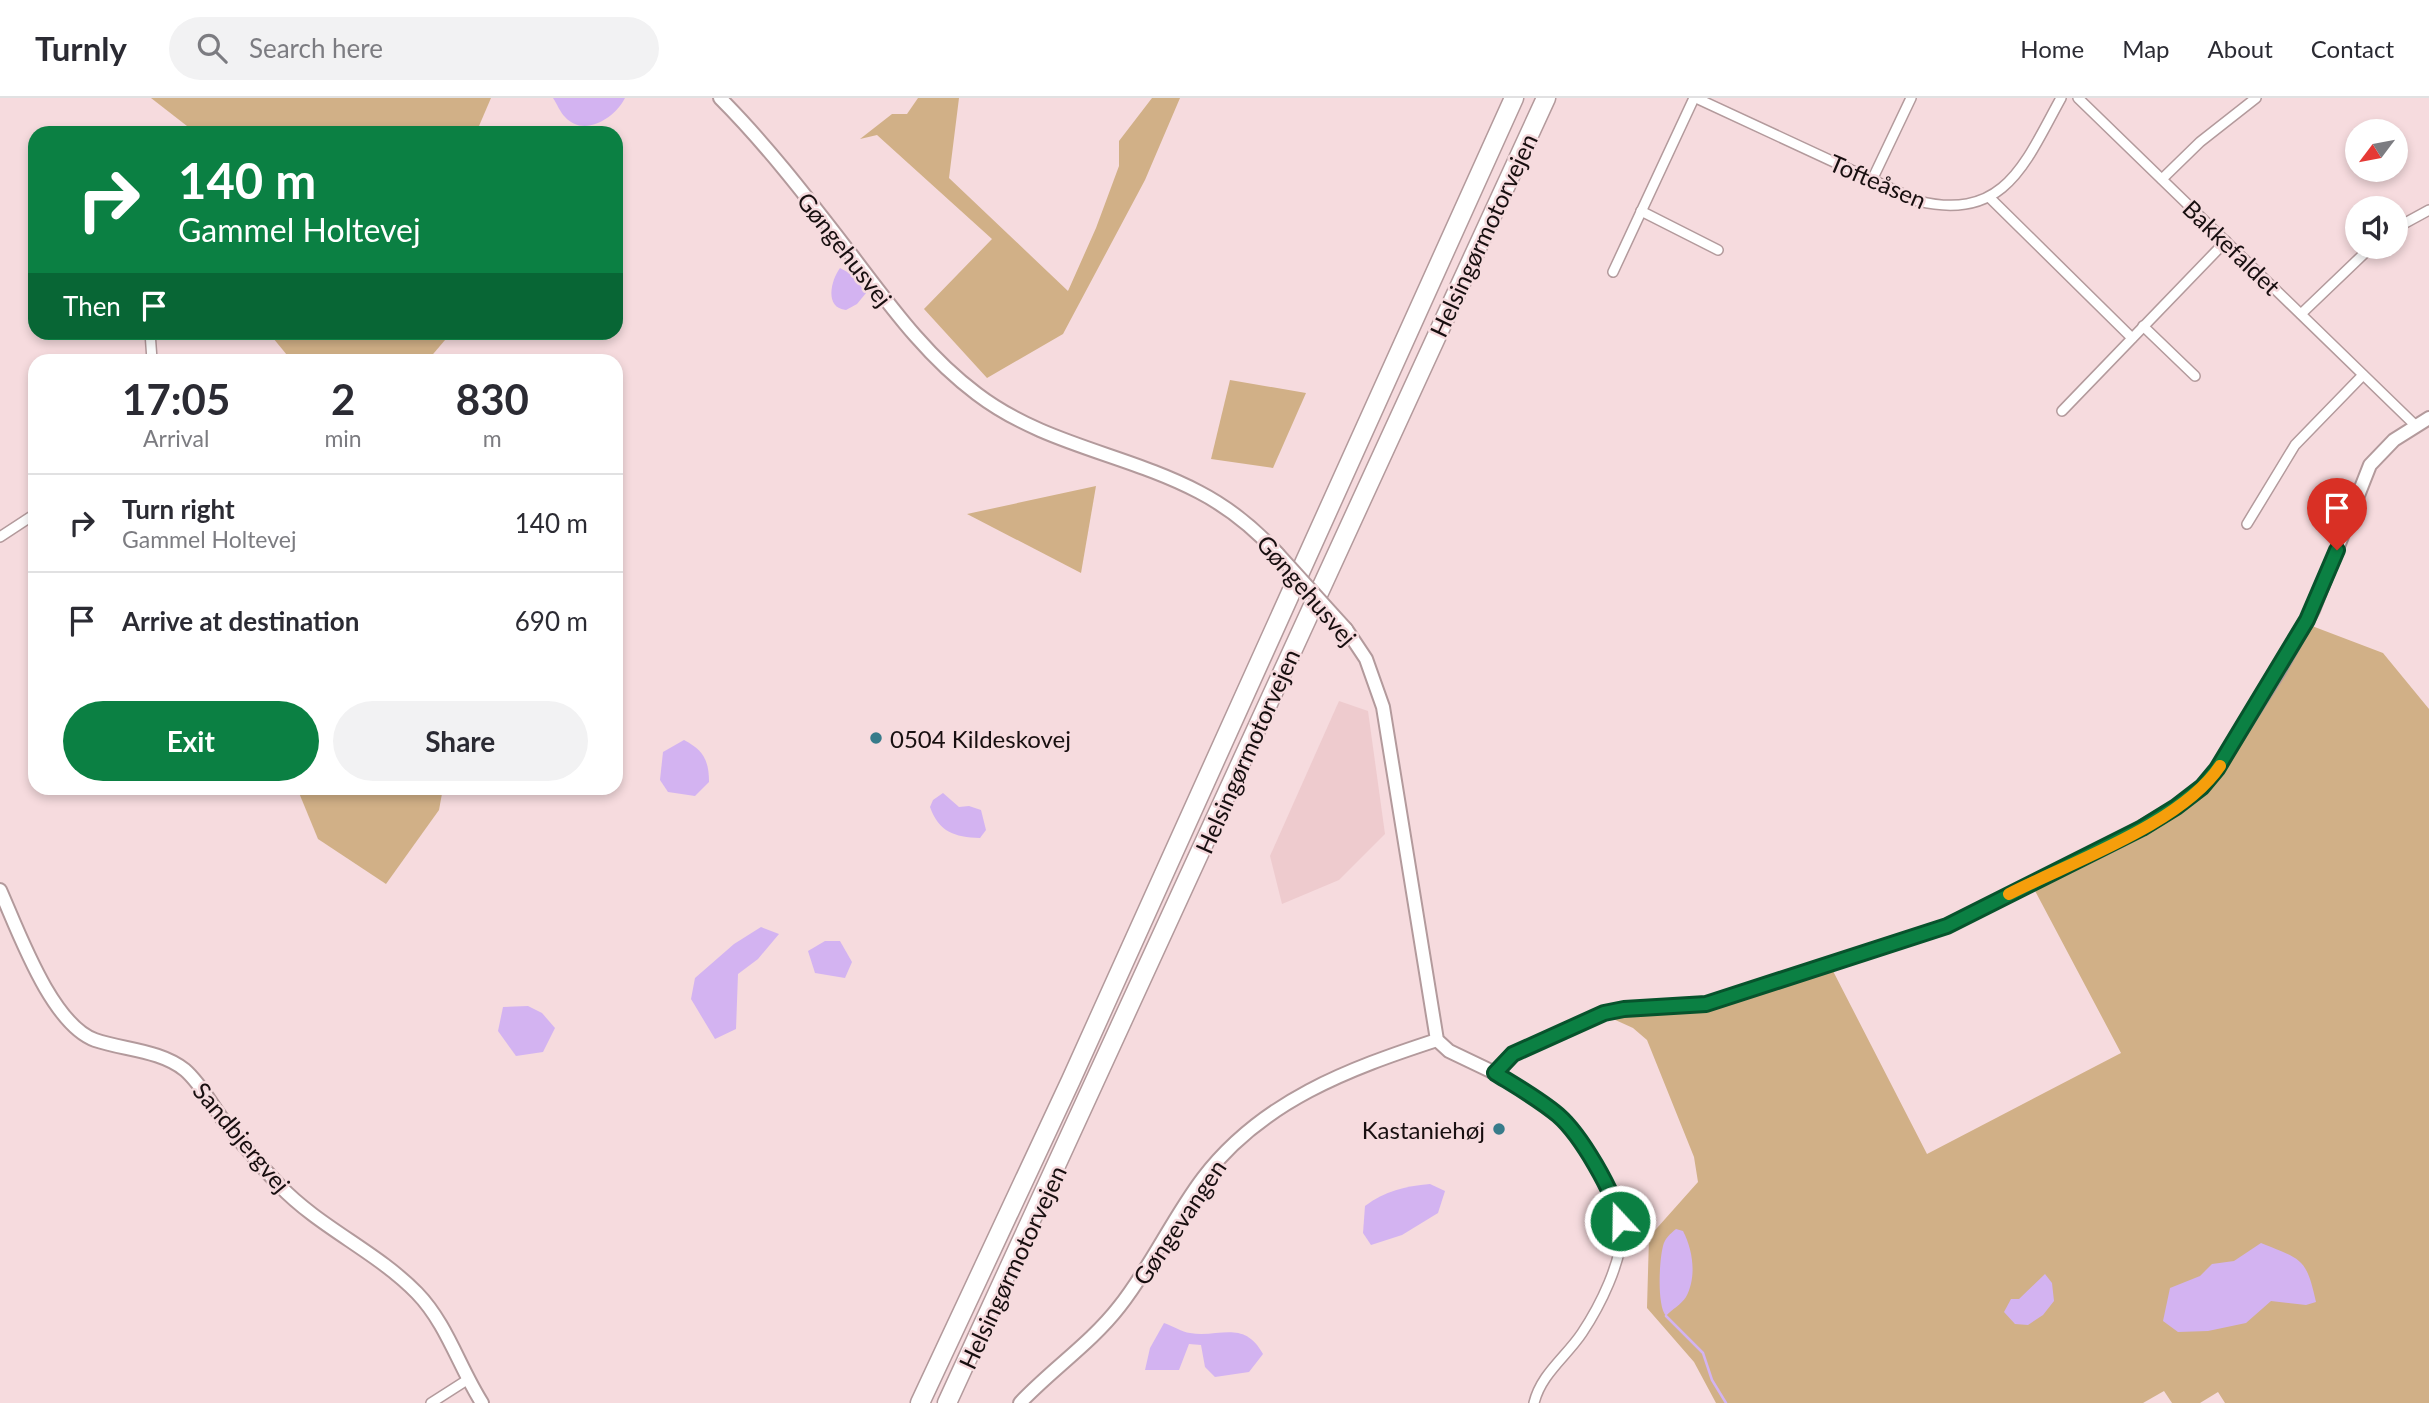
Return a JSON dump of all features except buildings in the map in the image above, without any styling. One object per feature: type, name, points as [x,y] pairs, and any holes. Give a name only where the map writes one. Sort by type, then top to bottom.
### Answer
[{"type":"highway","name":"Helsingørmotorvejen","points":[[920,1403],[1071,1080],[1514,98]]},
{"type":"highway","name":"Helsingørmotorvejen","points":[[947,1403],[1546,98]]},
{"type":"street","name":"Gøngehusvej","points":[[720,98],[836,234],[912,334],[948,371],[995,407],[1031,427],[1063,442],[1201,492],[1257,531],[1346,629],[1370,668],[1383,707],[1437,1040]]},
{"type":"street","name":"Tofteåsen","points":[[1695,98],[1918,201],[1944,207],[1967,205],[1990,198],[2019,173],[2061,98]]},
{"type":"street","points":[[1613,272],[1695,98]]},
{"type":"street","points":[[1872,180],[1911,98]]},
{"type":"street","name":"Bakkefaldet","points":[[2078,98],[2416,426]]},
{"type":"street","name":"Bakkefaldet","points":[[2162,179],[2200,142],[2256,98]]},
{"type":"street","points":[[1990,198],[2132,338]]},
{"type":"street","points":[[2408,221],[2429,210]]},
{"type":"street","points":[[1641,211],[1718,250]]},
{"type":"street","points":[[2062,411],[2225,241]]},
{"type":"street","name":"Bakkefaldet","points":[[2301,314],[2358,259]]},
{"type":"street","points":[[2143,326],[2195,376]]},
{"type":"street","points":[[2247,524],[2295,445],[2363,375]]},
{"type":"street","points":[[1495,1073],[1513,1054],[1604,1013],[1624,1009],[1706,1004],[1947,926],[2122,839],[2176,807],[2202,787],[2217,769],[2279,671],[2313,610],[2370,465],[2393,440],[2429,419]]},
{"type":"street","points":[[0,537],[28,519]]},
{"type":"street","name":"Sandbjergvej","points":[[0,890],[31,957],[71,1022],[95,1040],[162,1057],[186,1071],[248,1150],[297,1202],[390,1269],[417,1293],[446,1334],[467,1380],[482,1403]]},
{"type":"street","points":[[1437,1040],[1449,1051],[1495,1073],[1560,1116],[1575,1134],[1611,1193],[1622,1231],[1613,1269],[1593,1313],[1581,1335],[1545,1377],[1534,1403]]},
{"type":"street","name":"Gøngevangen","points":[[1020,1403],[1118,1309],[1205,1177],[1247,1132],[1318,1084],[1356,1067],[1437,1040]]},
{"type":"street","points":[[431,1403],[467,1380]]},
{"type":"shaded area","points":[[151,98],[491,98],[479,126],[187,126]]},
{"type":"shaded area","points":[[553,98],[625,98],[607,118],[598,123],[581,126],[565,117]]},
{"type":"shaded area","points":[[918,98],[959,98],[949,178],[1068,291],[1096,228],[1119,166],[1119,141],[1152,98],[1180,98],[1145,180],[1063,334],[987,378],[924,309],[992,239],[877,135],[860,139],[892,114],[907,114]]},
{"type":"shaded area","points":[[840,268],[851,274],[866,293],[857,304],[846,310],[835,304],[831,293]]},
{"type":"shaded area","points":[[275,340],[445,340],[433,354],[286,354]]},
{"type":"shaded area","points":[[1230,380],[1306,393],[1273,468],[1211,459]]},
{"type":"shaded area","points":[[1096,486],[1081,573],[967,514]]},
{"type":"shaded area","points":[[2312,626],[2383,653],[2429,709],[2429,1403],[2225,1403],[2218,1392],[2200,1403],[2172,1403],[2164,1391],[2143,1403],[1716,1403],[1694,1362],[1647,1308],[1649,1237],[1698,1182],[1694,1157],[1647,1040],[1633,1028],[1611,1018],[1703,1010],[1833,971],[1927,1154],[2121,1053],[2033,887],[2134,840],[2209,789]]},
{"type":"shaded area","points":[[1339,701],[1368,711],[1385,834],[1339,880],[1282,904],[1270,856]]},
{"type":"shaded area","points":[[684,740],[704,756],[708,768],[709,782],[695,796],[668,792],[660,780],[663,752]]},
{"type":"shaded area","points":[[943,793],[959,807],[969,806],[981,810],[986,830],[980,838],[949,832],[938,822],[930,807],[933,800]]},
{"type":"shaded area","points":[[300,795],[442,795],[439,810],[386,884],[318,839]]},
{"type":"shaded area","points":[[761,927],[779,934],[758,959],[738,974],[736,1029],[715,1039],[691,999],[695,978],[734,944]]},
{"type":"shaded area","points":[[825,941],[840,941],[852,962],[845,978],[815,973],[808,951]]},
{"type":"shaded area","points":[[528,1006],[542,1013],[555,1028],[543,1052],[516,1056],[498,1031],[503,1007]]},
{"type":"shaded area","points":[[1430,1184],[1445,1191],[1438,1213],[1402,1235],[1371,1245],[1363,1233],[1365,1206],[1396,1190]]},
{"type":"shaded area","points":[[1676,1229],[1683,1231],[1689,1247],[1692,1281],[1684,1300],[1666,1316],[1660,1294],[1661,1262],[1665,1241]]},
{"type":"shaded area","points":[[2261,1243],[2300,1262],[2309,1276],[2316,1302],[2306,1305],[2271,1301],[2246,1323],[2208,1331],[2178,1332],[2163,1321],[2170,1288],[2200,1276],[2212,1264],[2234,1261]]},
{"type":"shaded area","points":[[2045,1274],[2052,1283],[2054,1301],[2043,1315],[2028,1325],[2015,1324],[2004,1312],[2011,1299],[2019,1299]]},
{"type":"shaded area","points":[[1164,1323],[1190,1333],[1239,1333],[1256,1343],[1263,1354],[1249,1372],[1215,1377],[1205,1367],[1201,1345],[1189,1344],[1179,1370],[1145,1370],[1150,1348]]},
{"type":"waterway","points":[[1666,1316],[1703,1353],[1712,1380],[1726,1403]]},
{"type":"slow traffic","points":[[2009,894],[2162,817],[2202,787],[2220,766]]},
{"type":"place","name":"0504 Kildeskovej","points":[[876,738]]},
{"type":"place","name":"Kastaniehøj","points":[[1499,1129]]},
{"type":"route","points":[[1620,1221],[1611,1193],[1575,1134],[1560,1116],[1495,1073],[1503,1062],[1513,1054],[1604,1013],[1624,1009],[1706,1004],[1947,926],[2162,817],[2202,787],[2217,769],[2279,671],[2313,610],[2337,550]]}]
